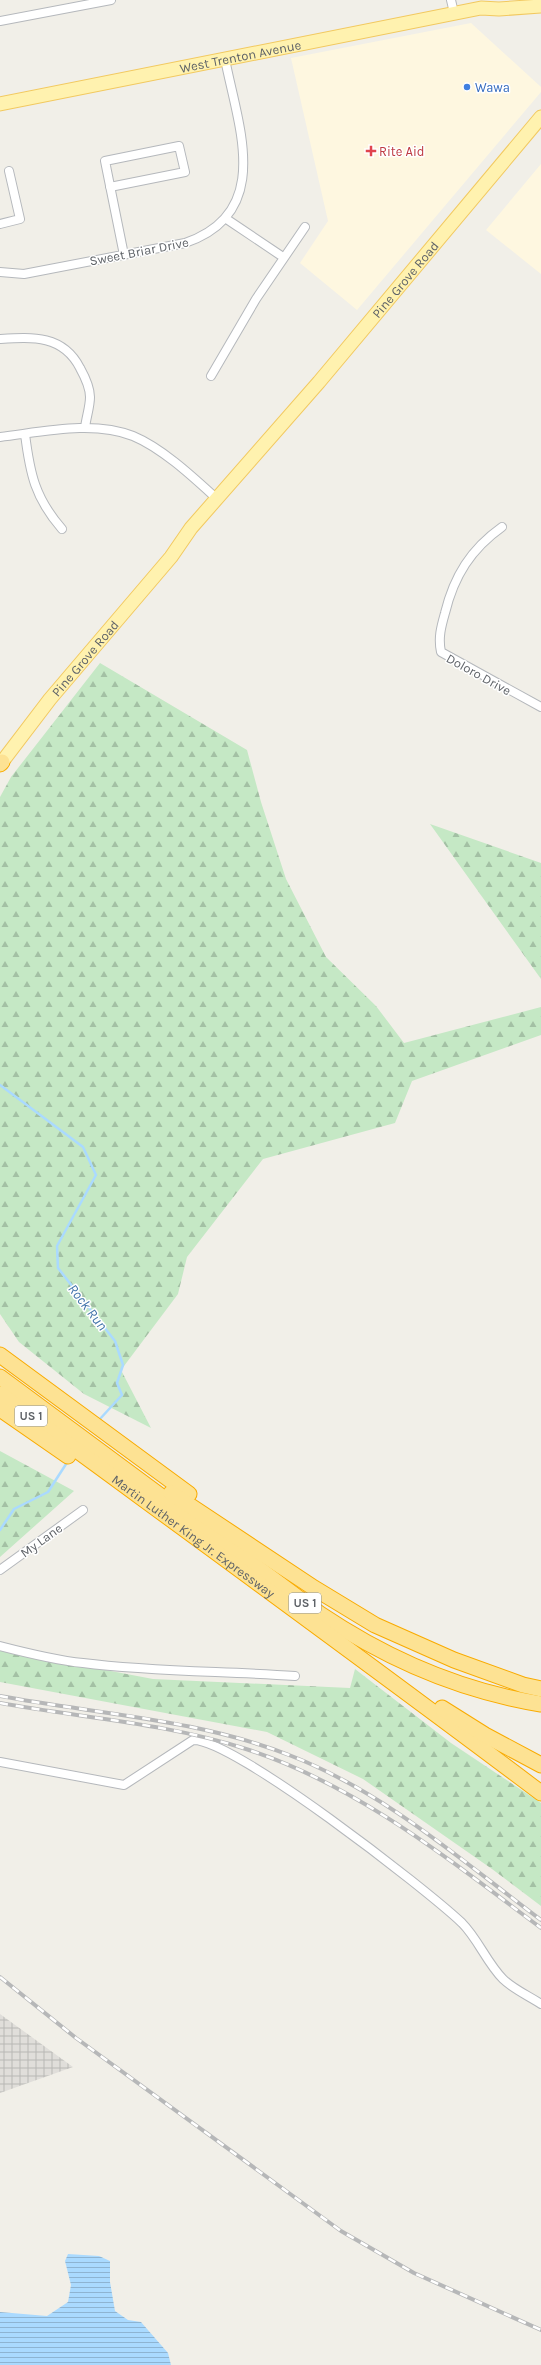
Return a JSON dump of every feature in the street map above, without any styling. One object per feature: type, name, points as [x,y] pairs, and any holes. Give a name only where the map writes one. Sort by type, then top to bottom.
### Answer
[{"type":"highway","points":[[0,1345],[47,1390]]},
{"type":"highway","points":[[0,1355],[83,1415],[96,1450]]},
{"type":"highway","name":"US 1","points":[[0,1377],[65,1433]]},
{"type":"highway","name":"US 1","points":[[0,1394],[65,1433]]},
{"type":"highway","points":[[0,1410],[65,1433],[146,1476],[293,1574],[382,1628],[413,1643],[475,1667],[523,1685],[541,1689]]},
{"type":"highway","points":[[65,1433],[96,1450],[434,1724],[541,1794]]},
{"type":"highway","name":"Martin Luther King Jr. Expressway","points":[[96,1450],[213,1552],[387,1678],[541,1794]]},
{"type":"highway","name":"Martin Luther King Jr. Expressway","points":[[96,1450],[320,1614],[374,1648],[417,1668],[461,1685],[508,1698],[541,1704]]},
{"type":"highway","points":[[475,1667],[541,1682]]},
{"type":"highway","points":[[387,1678],[541,1765]]},
{"type":"main road","name":"West Trenton Avenue","points":[[481,8],[497,0]]},
{"type":"main road","name":"West Trenton Avenue","points":[[0,104],[225,59],[452,6],[499,9],[541,6]]},
{"type":"main road","name":"Pine Grove Road","points":[[1,763],[50,699],[171,557],[216,498],[244,466],[268,442],[541,117]]},
{"type":"main road","name":"Pine Grove Road","points":[[171,557],[196,532],[249,470],[268,442]]},
{"type":"street","points":[[0,21],[111,0]]},
{"type":"street","name":"Sweet Briar Drive","points":[[0,272],[24,274],[197,240],[217,227],[226,218],[238,198],[245,169],[225,59]]},
{"type":"street","points":[[110,187],[184,172],[179,146],[105,161],[110,187],[124,255]]},
{"type":"street","points":[[0,224],[20,219],[9,171]]},
{"type":"street","points":[[226,218],[283,257]]},
{"type":"street","points":[[211,376],[283,257],[305,227]]},
{"type":"street","points":[[0,339],[33,337],[60,344],[76,359],[87,381],[90,397],[85,428]]},
{"type":"street","points":[[0,437],[85,428],[120,432],[140,439],[197,480],[216,498]]},
{"type":"street","points":[[25,434],[29,465],[34,486],[47,512],[62,529]]},
{"type":"street","name":"Doloro Drive","points":[[502,527],[484,542],[456,579],[438,639],[441,652],[541,707]]},
{"type":"street","name":"My Lane","points":[[0,1570],[83,1510]]},
{"type":"street","points":[[0,1646],[33,1654],[102,1666],[156,1670],[295,1676]]},
{"type":"street","points":[[0,1762],[124,1785],[193,1740],[202,1740],[245,1762],[347,1830],[462,1924],[503,1980],[541,2004]]},
{"type":"shaded area","points":[[471,23],[541,87],[541,92],[357,310],[300,263],[328,221],[291,58]]},
{"type":"shaded area","points":[[541,164],[541,274],[486,230]]},
{"type":"shaded area","points":[[0,2014],[73,2067],[0,2093]]},
{"type":"green space","points":[[100,663],[247,750],[261,802],[286,879],[326,957],[376,1006],[404,1043],[541,1007],[541,1035],[412,1081],[395,1123],[263,1159],[187,1257],[178,1294],[121,1370],[151,1428],[84,1394],[19,1342],[0,1314],[0,797],[11,777]]},
{"type":"green space","points":[[430,824],[541,863],[541,979]]},
{"type":"green space","points":[[0,1451],[74,1491],[0,1557]]},
{"type":"green space","points":[[0,1650],[153,1679],[350,1688],[355,1669],[451,1743],[541,1803],[541,1906],[492,1869],[363,1779],[267,1732],[0,1682]]},
{"type":"water","points":[[68,2254],[99,2256],[110,2261],[110,2282],[115,2311],[128,2320],[141,2322],[168,2353],[171,2365],[0,2365],[0,2312],[47,2316],[68,2302],[71,2285],[65,2261]]},
{"type":"waterway","name":"Rock Run","points":[[0,1085],[83,1147],[96,1175],[57,1246],[58,1268],[115,1341],[123,1365],[117,1383],[122,1395],[99,1420]]},
{"type":"waterway","name":"Rock Run","points":[[0,1530],[14,1509],[48,1492],[68,1461]]},
{"type":"railway","points":[[0,1696],[183,1725],[219,1733],[289,1755],[324,1770],[389,1807],[451,1851],[541,1920]]},
{"type":"railway","points":[[0,1703],[186,1733],[246,1749],[287,1764],[326,1782],[364,1803],[400,1826],[541,1928]]},
{"type":"railway","points":[[0,1977],[76,2038],[341,2231],[414,2273],[541,2330]]},
{"type":"place","name":"Wawa","points":[[467,87]]},
{"type":"place","name":"Rite Aid","points":[[371,151]]}]
